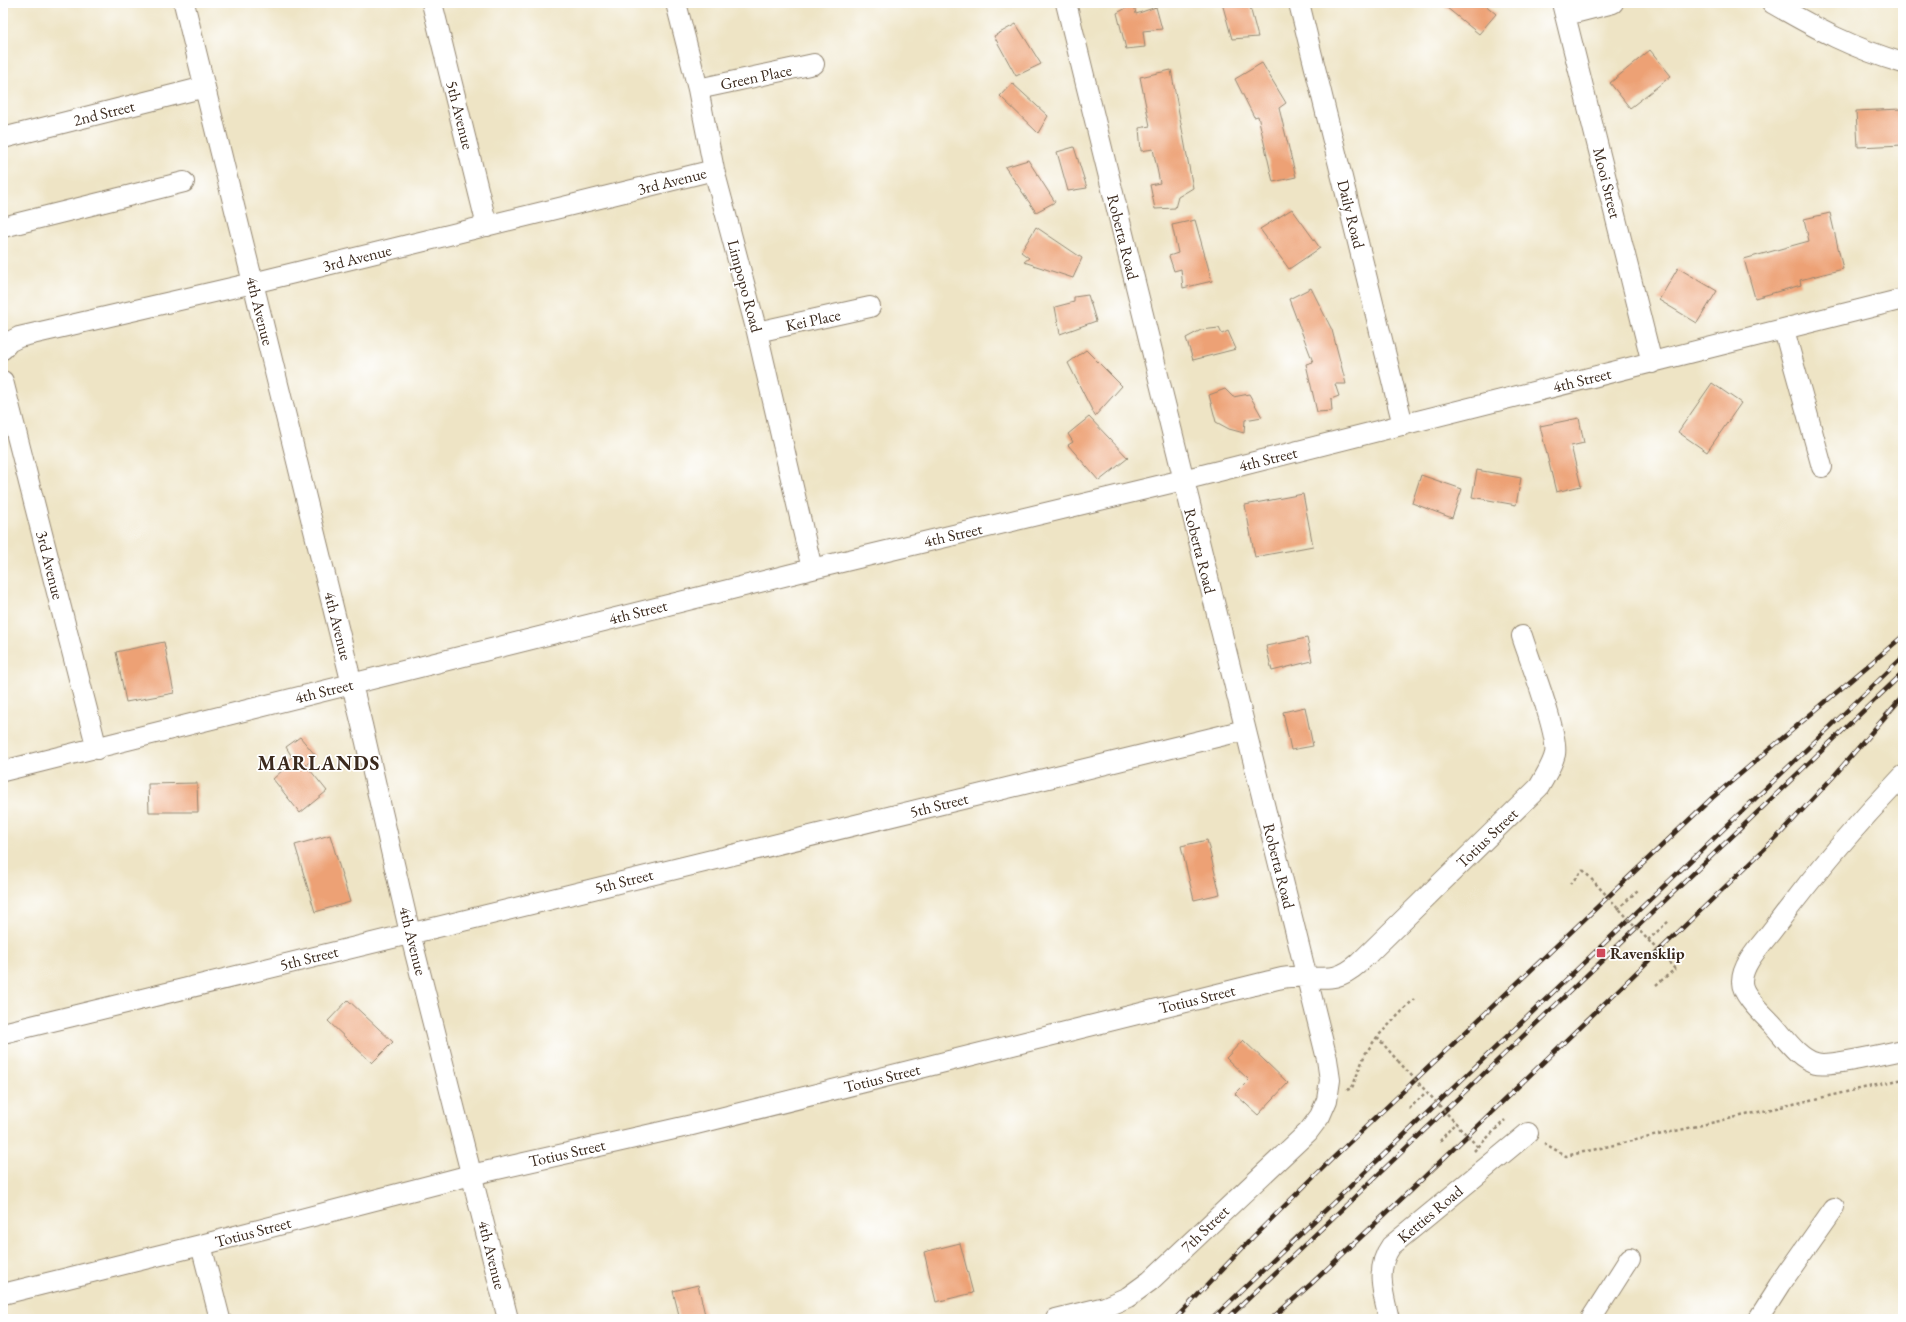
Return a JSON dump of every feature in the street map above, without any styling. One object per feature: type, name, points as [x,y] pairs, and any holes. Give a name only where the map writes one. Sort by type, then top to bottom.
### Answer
[{"type":"street","name":"4th Avenue","points":[[184,3],[352,684],[410,933],[508,1319]]},
{"type":"street","name":"5th Avenue","points":[[432,3],[487,226]]},
{"type":"street","name":"Limpopo Road","points":[[676,3],[698,90],[714,170],[757,332],[812,569]]},
{"type":"street","name":"Roberta Road","points":[[1066,3],[1245,730],[1308,977],[1327,1060],[1330,1080],[1327,1100]]},
{"type":"street","name":"Daily Road","points":[[1299,3],[1402,425]]},
{"type":"street","points":[[1564,9],[1613,3]]},
{"type":"street","points":[[1772,3],[1837,40],[1870,54],[1903,63]]},
{"type":"street","name":"Mooi Street","points":[[1564,9],[1652,363]]},
{"type":"street","name":"Green Place","points":[[698,90],[814,64]]},
{"type":"street","name":"2nd Street","points":[[3,138],[205,87]]},
{"type":"street","name":"3rd Avenue","points":[[3,349],[9,342],[19,337],[253,283],[714,170]]},
{"type":"street","points":[[3,227],[184,182]]},
{"type":"street","name":"4th Street","points":[[3,771],[97,749],[812,569],[1183,480],[1903,299]]},
{"type":"street","name":"Kei Place","points":[[757,332],[870,308]]},
{"type":"street","points":[[1784,330],[1822,467]]},
{"type":"street","name":"3rd Avenue","points":[[3,381],[97,749]]},
{"type":"street","name":"Totius Street","points":[[3,1294],[201,1245],[471,1175],[692,1125],[1270,981],[1290,977],[1332,978],[1349,972],[1539,787],[1550,767],[1555,752],[1553,732],[1522,636]]},
{"type":"street","name":"5th Street","points":[[3,1033],[1245,730]]},
{"type":"street","points":[[1903,776],[1842,840],[1796,897],[1747,965],[1742,982],[1742,988],[1763,1014],[1797,1051],[1816,1063],[1839,1062],[1903,1050]]},
{"type":"street","name":"7th Street","points":[[1056,1319],[1105,1307],[1128,1297],[1150,1281],[1308,1132],[1320,1116],[1327,1100]]},
{"type":"street","name":"Ketties Road","points":[[1389,1319],[1381,1288],[1381,1277],[1388,1251],[1398,1238],[1528,1133]]},
{"type":"street","points":[[1758,1319],[1779,1286],[1834,1208]]},
{"type":"street","points":[[201,1245],[220,1319]]},
{"type":"street","points":[[1591,1319],[1630,1258]]},
{"type":"path","points":[[1570,884],[1583,870],[1675,969],[1656,985]]},
{"type":"path","points":[[1618,909],[1639,889]]},
{"type":"path","points":[[1648,940],[1669,921]]},
{"type":"path","points":[[1327,1100],[1352,1088],[1365,1054],[1377,1037],[1414,999]]},
{"type":"path","points":[[1377,1037],[1478,1147]]},
{"type":"path","points":[[1528,1133],[1566,1156],[1903,1079]]},
{"type":"path","points":[[1408,1109],[1426,1092]]},
{"type":"path","points":[[1473,1152],[1505,1120]]},
{"type":"path","points":[[1440,1141],[1456,1122]]},
{"type":"building","points":[[1222,3],[1249,3],[1258,37],[1232,39]]},
{"type":"building","points":[[1441,3],[1483,3],[1496,14],[1479,34]]},
{"type":"building","points":[[1134,4],[1136,14],[1156,7],[1162,29],[1143,31],[1145,47],[1126,49],[1117,13]]},
{"type":"building","points":[[1016,24],[1041,64],[1016,76],[994,36]]},
{"type":"building","points":[[1650,50],[1671,76],[1630,108],[1610,83]]},
{"type":"building","points":[[1262,63],[1286,103],[1279,108],[1296,177],[1273,182],[1258,116],[1254,117],[1235,79]]},
{"type":"building","points":[[1171,70],[1193,188],[1178,197],[1175,208],[1155,209],[1150,185],[1160,183],[1153,149],[1141,151],[1139,128],[1150,126],[1140,77]]},
{"type":"building","points":[[1012,83],[1048,116],[1038,133],[1000,96]]},
{"type":"building","points":[[1901,109],[1903,145],[1858,147],[1856,111]]},
{"type":"building","points":[[1074,147],[1087,188],[1068,191],[1057,152]]},
{"type":"building","points":[[1028,160],[1055,202],[1036,212],[1005,167]]},
{"type":"building","points":[[1292,209],[1320,248],[1289,269],[1260,229]]},
{"type":"building","points":[[1830,213],[1843,269],[1800,280],[1801,285],[1755,298],[1744,259],[1809,241],[1804,219]]},
{"type":"building","points":[[1195,220],[1212,281],[1183,288],[1181,269],[1174,271],[1169,256],[1178,253],[1172,225]]},
{"type":"building","points":[[1036,227],[1082,258],[1073,278],[1024,262],[1029,258],[1021,252]]},
{"type":"building","points":[[1678,268],[1717,291],[1697,323],[1659,300]]},
{"type":"building","points":[[1311,288],[1332,330],[1346,384],[1335,384],[1339,396],[1331,399],[1332,411],[1317,412],[1306,364],[1313,362],[1289,299]]},
{"type":"building","points":[[1088,295],[1096,321],[1060,334],[1055,307],[1074,302],[1074,297]]},
{"type":"building","points":[[1219,328],[1222,334],[1228,331],[1236,349],[1193,360],[1186,338],[1201,330]]},
{"type":"building","points":[[1086,350],[1122,386],[1095,416],[1068,363]]},
{"type":"building","points":[[1712,383],[1741,403],[1707,452],[1678,432]]},
{"type":"building","points":[[1225,389],[1233,397],[1249,394],[1262,417],[1245,420],[1244,433],[1229,429],[1216,422],[1209,395]]},
{"type":"building","points":[[1089,417],[1128,458],[1099,481],[1068,445],[1073,442],[1068,434]]},
{"type":"building","points":[[1579,418],[1584,443],[1571,446],[1581,486],[1556,492],[1540,426]]},
{"type":"building","points":[[1477,470],[1521,478],[1516,505],[1472,497]]},
{"type":"building","points":[[1421,475],[1462,489],[1452,518],[1412,503]]},
{"type":"building","points":[[1303,494],[1313,546],[1255,557],[1245,505]]},
{"type":"building","points":[[1307,638],[1312,661],[1272,671],[1266,646]]},
{"type":"building","points":[[164,642],[174,693],[126,702],[116,652]]},
{"type":"building","points":[[1305,707],[1313,746],[1291,750],[1283,712]]},
{"type":"building","points":[[300,737],[316,756],[306,765],[327,791],[300,813],[273,779],[285,768],[283,765],[292,757],[286,747]]},
{"type":"building","points":[[197,783],[198,812],[149,812],[148,784]]},
{"type":"building","points":[[330,835],[350,902],[315,912],[295,845]]},
{"type":"building","points":[[1207,840],[1220,894],[1194,900],[1181,846]]},
{"type":"building","points":[[348,1000],[393,1042],[372,1063],[328,1021]]},
{"type":"building","points":[[1243,1040],[1288,1083],[1258,1115],[1235,1094],[1249,1080],[1226,1058]]},
{"type":"building","points":[[960,1243],[973,1293],[936,1302],[924,1252]]},
{"type":"building","points":[[698,1285],[706,1319],[680,1319],[673,1291]]},
{"type":"railway","points":[[1175,1319],[1253,1237],[1332,1159],[1712,798],[1903,636]]},
{"type":"railway","points":[[1212,1319],[1903,657]]},
{"type":"railway","points":[[1227,1319],[1903,673]]},
{"type":"railway","points":[[1271,1319],[1311,1284],[1414,1187],[1781,833],[1833,777],[1903,696]]},
{"type":"place","name":"Ravensklip","points":[[1601,953]]},
{"type":"district","name":"MARLANDS","points":[[319,763]]}]
